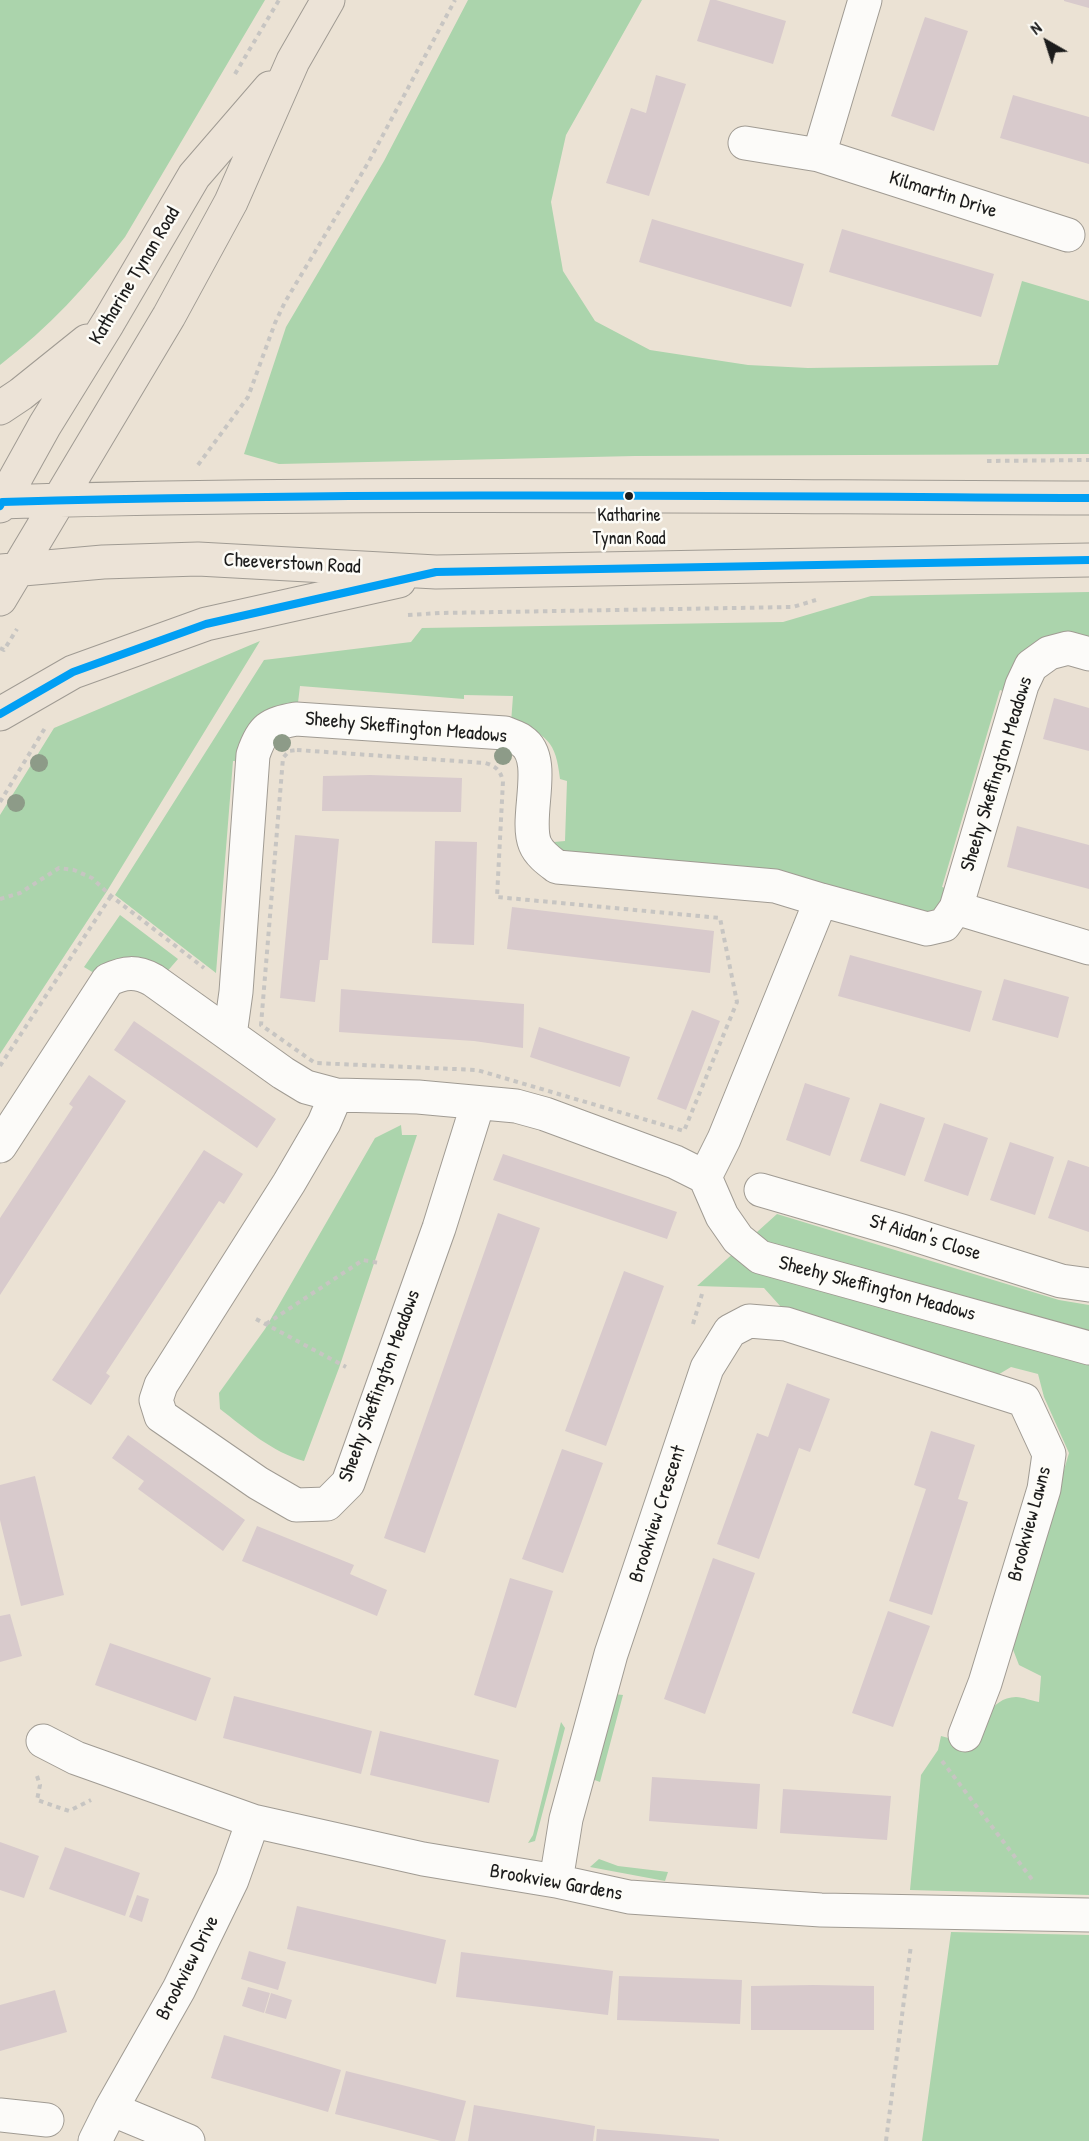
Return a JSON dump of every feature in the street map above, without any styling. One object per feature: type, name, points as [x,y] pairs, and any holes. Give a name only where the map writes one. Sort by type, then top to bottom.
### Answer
[{"type":"main road","name":"Katharine Tynan Road","points":[[0,599],[9,570],[57,501],[169,316],[231,202],[293,61],[328,0]]},
{"type":"main road","name":"Katharine Tynan Road","points":[[1,504],[45,425],[194,176],[293,61]]},
{"type":"main road","points":[[0,408],[59,365],[108,323]]},
{"type":"main road","points":[[1,504],[140,498],[427,495],[1089,498]]},
{"type":"main road","name":"Cheeverstown Road","points":[[9,570],[103,562],[198,559],[436,572],[1089,560]]},
{"type":"main road","points":[[0,714],[73,672],[206,624],[436,572]]},
{"type":"street","points":[[819,155],[865,0]]},
{"type":"street","name":"Kilmartin Drive","points":[[744,143],[819,155],[1068,235]]},
{"type":"street","name":"Sheehy Skeffington Meadows","points":[[230,1035],[236,992],[253,755],[259,736],[276,722],[296,719],[505,733],[524,741],[532,753],[535,772],[532,830],[535,844],[544,858],[557,867],[776,886],[927,929],[944,925],[956,908],[1022,685],[1031,666],[1049,653],[1068,648],[1089,654]]},
{"type":"street","points":[[0,1146],[108,980],[123,973],[140,973],[306,1087],[336,1095],[418,1097],[516,1106],[545,1114],[675,1162],[705,1177],[724,1139],[821,900]]},
{"type":"street","points":[[956,908],[1089,948]]},
{"type":"street","name":"Sheehy Skeffington Meadows","points":[[336,1095],[324,1123],[289,1183],[167,1375],[156,1400],[161,1416],[258,1484],[296,1505],[327,1504],[348,1483],[439,1228],[478,1102]]},
{"type":"street","name":"Sheehy Skeffington Meadows","points":[[705,1177],[722,1216],[738,1239],[760,1257],[1089,1348]]},
{"type":"street","name":"St Aidan's Close","points":[[760,1190],[902,1231],[1061,1281],[1089,1285]]},
{"type":"street","name":"Brookview Crescent","points":[[556,1881],[566,1819],[611,1654],[707,1368],[729,1333],[749,1321],[786,1324],[906,1363]]},
{"type":"street","name":"Brookview Lawns","points":[[906,1363],[1024,1400],[1048,1454],[1044,1489],[985,1683],[965,1735]]},
{"type":"street","name":"Brookview Gardens","points":[[38,1755],[76,1758],[253,1821],[423,1860],[556,1881],[629,1897],[821,1910],[1089,1915]]},
{"type":"street","name":"Brookview Drive","points":[[96,2141],[111,2109],[179,1989],[232,1880],[253,1821]]},
{"type":"street","points":[[111,2109],[188,2141]]},
{"type":"street","points":[[0,2115],[47,2120]]},
{"type":"path","points":[[192,473],[248,397],[285,302],[368,163],[455,0]]},
{"type":"path","points":[[407,615],[793,607],[824,598]]},
{"type":"path","points":[[0,802],[46,727]]},
{"type":"path","points":[[297,750],[485,763],[495,766],[503,781],[498,897],[720,918],[736,1002],[684,1131],[477,1070],[315,1063],[261,1025],[283,758],[290,751],[297,750]]},
{"type":"path","points":[[0,899],[20,893],[59,868],[68,868],[92,878],[111,896],[213,975]]},
{"type":"path","points":[[0,1066],[111,896]]},
{"type":"path","points":[[266,1324],[363,1260],[379,1263]]},
{"type":"path","points":[[690,1332],[702,1294]]},
{"type":"path","points":[[255,1319],[346,1367]]},
{"type":"path","points":[[38,1755],[40,1785],[37,1800],[69,1811],[95,1799]]},
{"type":"path","points":[[939,1757],[1034,1882],[1023,1882]]},
{"type":"path","points":[[886,2141],[911,1941]]},
{"type":"green space","points":[[0,0],[265,0],[125,237],[67,305],[0,365]]},
{"type":"green space","points":[[468,0],[642,0],[566,135],[551,202],[563,271],[595,321],[650,350],[748,365],[808,368],[998,365],[1022,281],[1089,301],[1089,454],[635,456],[279,464],[244,454],[286,327],[384,161]]},
{"type":"green space","points":[[1089,592],[1089,648],[1011,694],[1000,690],[942,887],[955,891],[938,914],[559,852],[554,842],[565,841],[567,781],[560,779],[556,756],[547,741],[533,731],[511,723],[513,696],[464,695],[464,699],[300,686],[297,711],[246,762],[233,761],[216,973],[115,895],[264,660],[411,642],[422,628],[783,622],[871,596]]},
{"type":"green space","points":[[260,641],[107,891],[0,1054],[0,815],[54,728]]},
{"type":"green space","points":[[120,915],[178,959],[165,974],[104,979],[84,967]]},
{"type":"green space","points":[[401,1125],[402,1135],[417,1135],[339,1368],[304,1461],[270,1446],[220,1409],[219,1393],[265,1329],[375,1138]]},
{"type":"green space","points":[[777,1214],[1059,1300],[1089,1305],[1089,1895],[910,1890],[921,1775],[938,1750],[941,1736],[978,1746],[985,1722],[993,1707],[999,1702],[1016,1697],[1039,1702],[1041,1676],[1019,1665],[1012,1647],[1069,1453],[1044,1397],[1038,1374],[1011,1367],[996,1376],[781,1307],[764,1288],[697,1286]]},
{"type":"green space","points":[[614,1694],[623,1695],[600,1782],[592,1779]]},
{"type":"green space","points":[[561,1722],[565,1728],[535,1841],[528,1843],[533,1835]]},
{"type":"green space","points":[[599,1859],[618,1866],[668,1872],[665,1881],[590,1867]]},
{"type":"green space","points":[[951,1932],[1089,1935],[1089,2141],[922,2141]]},
{"type":"building","points":[[710,0],[786,21],[773,64],[697,41]]},
{"type":"building","points":[[1089,0],[1089,8],[1064,1]]},
{"type":"building","points":[[925,17],[968,31],[934,131],[891,116]]},
{"type":"building","points":[[656,75],[686,84],[649,196],[606,183],[631,108],[646,113]]},
{"type":"building","points":[[1013,95],[1089,117],[1089,164],[1000,138]]},
{"type":"building","points":[[652,219],[804,264],[791,307],[639,262]]},
{"type":"building","points":[[842,229],[994,274],[981,317],[829,272]]},
{"type":"building","points":[[1054,698],[1089,708],[1089,751],[1043,739]]},
{"type":"building","points":[[323,776],[462,778],[461,812],[322,811]]},
{"type":"building","points":[[1017,826],[1089,845],[1089,889],[1007,867]]},
{"type":"building","points":[[295,835],[339,839],[328,960],[320,960],[315,1002],[280,998]]},
{"type":"building","points":[[435,841],[477,842],[474,945],[432,943]]},
{"type":"building","points":[[512,907],[714,931],[710,973],[507,949]]},
{"type":"building","points":[[850,955],[982,991],[970,1032],[838,996]]},
{"type":"building","points":[[1004,979],[1069,997],[1058,1038],[992,1020]]},
{"type":"building","points":[[341,989],[524,1004],[523,1048],[474,1041],[339,1032]]},
{"type":"building","points":[[692,1010],[720,1021],[686,1110],[657,1099]]},
{"type":"building","points":[[134,1021],[276,1119],[257,1148],[114,1050]]},
{"type":"building","points":[[539,1027],[630,1057],[620,1087],[530,1057]]},
{"type":"building","points":[[89,1075],[126,1101],[0,1295],[0,1218],[73,1107],[69,1104]]},
{"type":"building","points":[[805,1083],[850,1098],[830,1156],[786,1140]]},
{"type":"building","points":[[880,1103],[925,1118],[905,1176],[860,1161]]},
{"type":"building","points":[[944,1123],[988,1138],[968,1196],[924,1181]]},
{"type":"building","points":[[1010,1142],[1054,1157],[1035,1215],[990,1200]]},
{"type":"building","points":[[204,1150],[243,1174],[224,1204],[219,1201],[106,1373],[110,1376],[91,1405],[52,1380]]},
{"type":"building","points":[[503,1154],[677,1212],[667,1239],[493,1180]]},
{"type":"building","points":[[1068,1160],[1089,1167],[1089,1232],[1048,1218]]},
{"type":"building","points":[[498,1213],[540,1228],[425,1553],[384,1538]]},
{"type":"building","points":[[624,1271],[664,1286],[606,1446],[565,1431]]},
{"type":"building","points":[[787,1383],[830,1399],[810,1452],[799,1448],[759,1559],[717,1544],[757,1433],[768,1437]]},
{"type":"building","points":[[931,1431],[975,1445],[958,1499],[968,1502],[932,1615],[889,1601],[926,1489],[914,1485]]},
{"type":"building","points":[[128,1435],[245,1520],[223,1551],[138,1489],[144,1481],[112,1458]]},
{"type":"building","points":[[562,1449],[603,1463],[563,1573],[522,1559]]},
{"type":"building","points":[[35,1476],[64,1595],[21,1606],[0,1520],[0,1485]]},
{"type":"building","points":[[257,1526],[354,1565],[350,1574],[387,1590],[377,1616],[242,1561]]},
{"type":"building","points":[[713,1558],[755,1573],[705,1714],[664,1699]]},
{"type":"building","points":[[510,1578],[553,1591],[516,1708],[474,1695]]},
{"type":"building","points":[[888,1611],[930,1626],[893,1727],[852,1713]]},
{"type":"building","points":[[10,1614],[22,1656],[0,1662],[0,1616]]},
{"type":"building","points":[[110,1643],[211,1678],[196,1721],[95,1685]]},
{"type":"building","points":[[234,1696],[372,1731],[361,1774],[223,1738]]},
{"type":"building","points":[[380,1731],[499,1760],[489,1803],[370,1775]]},
{"type":"building","points":[[652,1777],[760,1784],[757,1829],[649,1821]]},
{"type":"building","points":[[783,1789],[891,1796],[887,1840],[780,1833]]},
{"type":"building","points":[[0,1842],[39,1856],[24,1898],[0,1890]]},
{"type":"building","points":[[65,1847],[140,1873],[125,1916],[49,1889]]},
{"type":"building","points":[[137,1895],[149,1899],[142,1922],[129,1917]]},
{"type":"building","points":[[297,1906],[446,1940],[436,1984],[287,1949]]},
{"type":"building","points":[[249,1951],[286,1962],[278,1990],[241,1979]]},
{"type":"building","points":[[461,1952],[613,1971],[608,2015],[456,1997]]},
{"type":"building","points":[[619,1976],[742,1980],[740,2024],[617,2020]]},
{"type":"building","points":[[751,1986],[874,1986],[874,2030],[751,2030]]},
{"type":"building","points":[[248,1987],[270,1993],[264,2013],[242,2006]]},
{"type":"building","points":[[55,1990],[67,2032],[0,2051],[0,2005]]},
{"type":"building","points":[[271,1993],[292,2000],[286,2019],[265,2013]]},
{"type":"building","points":[[224,2035],[341,2070],[328,2112],[211,2078]]},
{"type":"building","points":[[346,2071],[466,2101],[455,2141],[441,2141],[335,2114]]},
{"type":"building","points":[[474,2105],[595,2126],[593,2141],[468,2141]]},
{"type":"building","points":[[597,2129],[719,2139],[719,2141],[596,2141]]},
{"type":"transit line","points":[[0,506],[2,502],[410,496],[1089,498]]},
{"type":"transit line","points":[[0,714],[73,672],[206,624],[436,572],[1089,560]]},
{"type":"place","name":"Katharine Tynan Road","points":[[629,496]]}]
